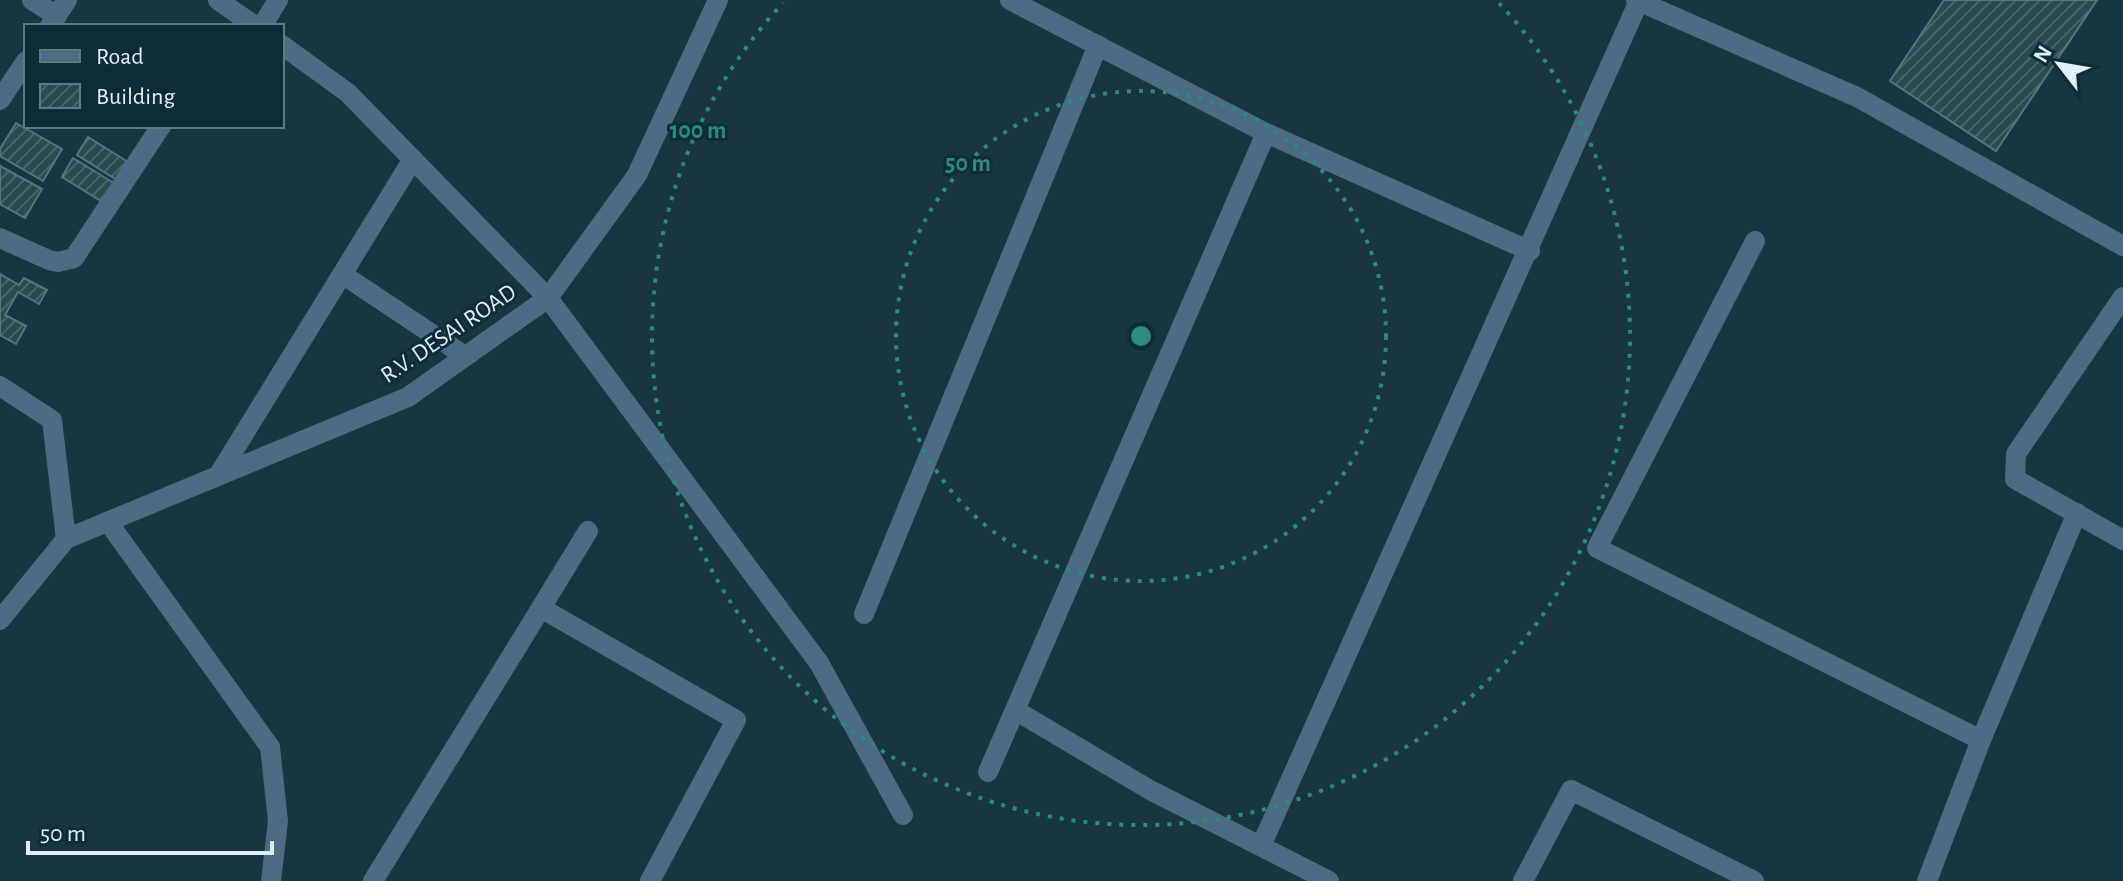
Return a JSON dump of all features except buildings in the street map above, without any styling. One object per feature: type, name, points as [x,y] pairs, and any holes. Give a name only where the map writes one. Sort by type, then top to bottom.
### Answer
[{"type":"street","points":[[32,0],[58,14]]},
{"type":"street","points":[[218,0],[231,19]]},
{"type":"street","points":[[263,24],[278,0]]},
{"type":"street","name":"R.V. DESAI ROAD","points":[[0,620],[66,539],[408,397],[548,298],[637,175],[718,0]]},
{"type":"street","points":[[1261,846],[1530,251],[1638,1],[1857,97],[2123,246]]},
{"type":"street","points":[[1022,2],[1266,133],[1530,251]]},
{"type":"street","points":[[864,614],[1098,45]]},
{"type":"street","points":[[284,46],[348,93],[548,298],[819,663],[903,815]]},
{"type":"street","points":[[0,100],[24,64]]},
{"type":"street","points":[[0,238],[49,260],[58,262],[74,258],[160,128]]},
{"type":"street","points":[[988,772],[1266,133]]},
{"type":"street","points":[[218,476],[413,159]]},
{"type":"street","points":[[1755,241],[1597,548],[1981,740]]},
{"type":"street","points":[[342,274],[465,356]]},
{"type":"street","points":[[2123,297],[2016,454],[2015,479],[2123,540]]},
{"type":"street","points":[[0,386],[52,420],[66,539]]},
{"type":"street","points":[[1927,881],[1981,740],[2077,513]]},
{"type":"street","points":[[108,522],[270,747],[278,821],[271,881]]},
{"type":"street","points":[[373,881],[588,531]]},
{"type":"street","points":[[541,608],[736,720],[650,881]]},
{"type":"street","points":[[1015,710],[1150,790],[1329,881]]},
{"type":"street","points":[[1523,881],[1571,790],[1754,881]]}]
